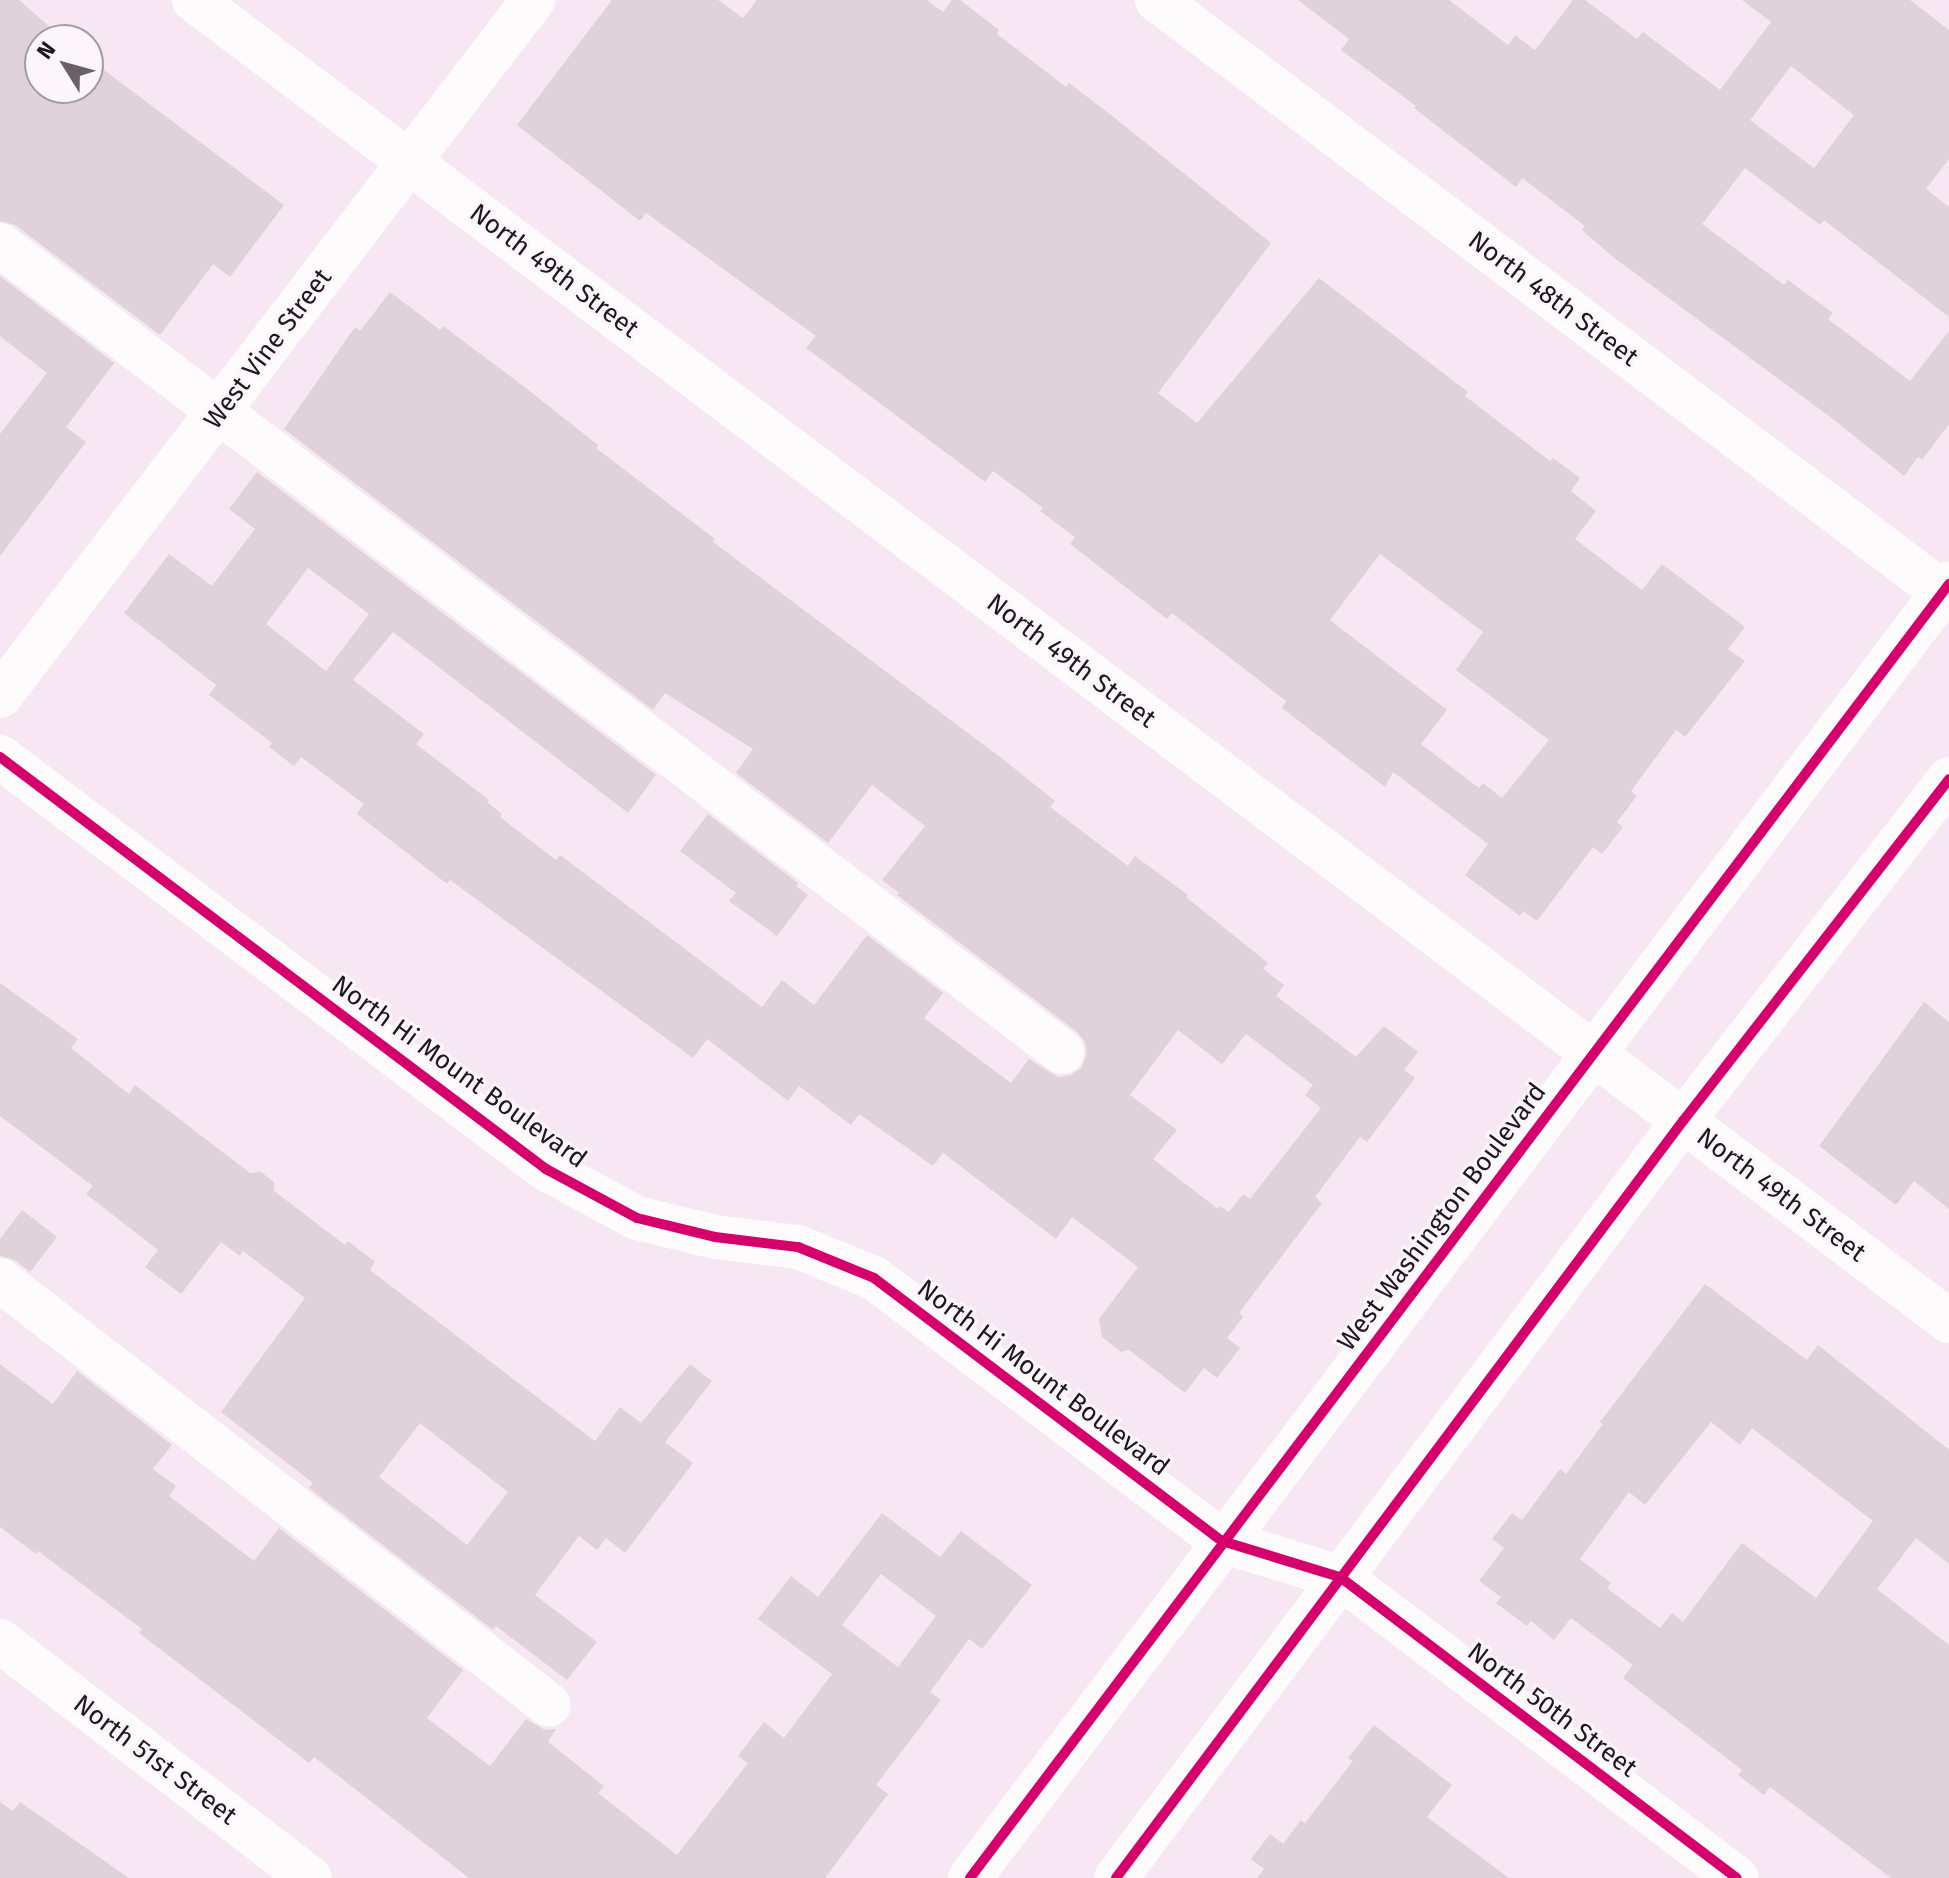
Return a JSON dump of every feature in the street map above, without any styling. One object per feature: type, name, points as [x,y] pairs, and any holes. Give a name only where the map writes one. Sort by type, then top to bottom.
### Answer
[{"type":"street","name":"North 49th Street","points":[[194,0],[1949,1321]]},
{"type":"street","name":"West Vine Street","points":[[0,696],[533,0]]},
{"type":"street","name":"North 48th Street","points":[[1157,0],[1947,591]]},
{"type":"street","points":[[0,245],[1062,1052]]},
{"type":"street","name":"West Washington Boulevard","points":[[970,1878],[1222,1541],[1947,591]]},
{"type":"street","name":"North Hi Mount Boulevard","points":[[0,757],[546,1169],[637,1218],[715,1237],[798,1247],[874,1278],[1222,1541],[1340,1577]]},
{"type":"street","points":[[1116,1878],[1683,1121],[1949,779]]},
{"type":"street","points":[[0,1280],[549,1705]]},
{"type":"street","name":"North 50th Street","points":[[1340,1577],[1737,1878]]},
{"type":"street","name":"North 51st Street","points":[[0,1641],[310,1878]]},
{"type":"building","points":[[0,0],[19,0],[47,24],[24,24],[24,104],[104,104],[104,70],[284,205],[230,277],[213,264],[160,335],[15,225],[0,221]]},
{"type":"building","points":[[612,0],[718,0],[743,18],[757,0],[927,0],[943,12],[952,0],[960,0],[999,30],[997,34],[1066,87],[1069,83],[1111,115],[1271,243],[1158,393],[1197,423],[1319,278],[1468,392],[1465,396],[1550,461],[1553,458],[1580,478],[1571,491],[1596,511],[1575,539],[1642,590],[1662,564],[1745,627],[1728,649],[1745,661],[1685,737],[1676,730],[1631,791],[1637,796],[1617,822],[1623,827],[1602,854],[1593,847],[1537,921],[1523,911],[1520,916],[1465,875],[1488,844],[1393,772],[1385,787],[1282,708],[1286,701],[1172,613],[1167,619],[1070,544],[1075,537],[1040,511],[1043,508],[993,471],[985,482],[806,348],[816,336],[646,213],[640,221],[517,125]],"holes":[[[1380,554],[1483,632],[1456,670],[1549,740],[1502,798],[1483,783],[1479,788],[1421,744],[1447,710],[1330,620]]]},
{"type":"building","points":[[1298,0],[1449,0],[1508,45],[1515,35],[1535,50],[1573,0],[1585,0],[1637,39],[1643,32],[1720,90],[1771,22],[1742,0],[1910,0],[1949,30],[1949,159],[1926,189],[1949,207],[1949,317],[1824,220],[1820,225],[1745,168],[1702,224],[1784,285],[1788,280],[1833,313],[1828,319],[1910,381],[1949,331],[1949,424],[1922,460],[1918,457],[1904,476],[1833,419],[1613,257],[1582,230],[1585,226],[1522,178],[1516,187],[1414,108],[1416,106],[1341,50],[1349,39]],"holes":[[[1791,66],[1854,115],[1814,168],[1750,120]]]},
{"type":"building","points":[[0,276],[114,363],[66,427],[86,442],[0,556],[0,434],[47,373],[0,336]]},
{"type":"building","points":[[390,292],[440,330],[443,326],[598,445],[596,448],[715,539],[713,542],[1004,760],[1055,801],[1050,807],[1128,866],[1135,856],[1188,895],[1186,897],[1268,963],[1263,969],[1284,985],[1276,996],[1356,1057],[1384,1026],[1418,1052],[1404,1070],[1415,1078],[1367,1142],[1360,1137],[1315,1197],[1322,1203],[1239,1313],[1243,1317],[1227,1338],[1240,1348],[1217,1378],[1204,1368],[1185,1393],[1129,1350],[1121,1352],[1102,1337],[1099,1319],[1138,1267],[1072,1217],[1056,1239],[943,1153],[933,1166],[859,1114],[851,1125],[799,1086],[788,1101],[707,1039],[693,1058],[450,880],[447,884],[357,814],[364,804],[301,757],[294,766],[269,747],[272,743],[209,695],[216,685],[124,613],[169,554],[212,586],[255,529],[229,509],[257,472],[656,775],[628,813],[393,632],[353,680],[424,734],[416,744],[489,800],[487,802],[502,814],[500,817],[556,860],[560,855],[762,1007],[782,980],[814,1005],[867,935],[943,993],[924,1018],[1011,1083],[1029,1059],[1058,1077],[1071,1075],[1081,1068],[1087,1054],[1085,1042],[1077,1032],[897,895],[899,893],[882,880],[925,826],[872,785],[828,843],[736,773],[753,749],[665,693],[653,710],[284,429],[355,327],[360,331]],"holes":[[[308,568],[369,614],[326,671],[266,624]],[[1178,1030],[1222,1064],[1246,1034],[1313,1085],[1305,1095],[1321,1108],[1250,1199],[1243,1194],[1229,1212],[1220,1206],[1218,1209],[1153,1159],[1177,1130],[1130,1095]]]},
{"type":"building","points":[[708,814],[798,883],[796,886],[808,895],[777,936],[729,901],[736,893],[680,851]]},
{"type":"building","points":[[0,983],[78,1039],[71,1048],[129,1094],[135,1085],[250,1173],[261,1172],[274,1182],[274,1191],[345,1245],[348,1241],[375,1262],[370,1270],[595,1441],[620,1407],[641,1423],[690,1364],[712,1381],[665,1442],[693,1463],[625,1553],[606,1538],[597,1550],[579,1536],[535,1595],[597,1642],[567,1680],[496,1626],[493,1630],[309,1488],[313,1483],[221,1412],[305,1298],[243,1251],[240,1256],[221,1242],[181,1294],[145,1267],[158,1250],[86,1194],[93,1186],[0,1116]],"holes":[[[420,1423],[508,1492],[467,1545],[379,1477]]]},
{"type":"building","points":[[1924,1002],[1949,1022],[1949,1209],[1914,1181],[1896,1205],[1819,1146]]},
{"type":"building","points":[[22,1210],[57,1237],[30,1272],[15,1260],[0,1256],[0,1239]]},
{"type":"building","points":[[1705,1284],[1807,1360],[1818,1345],[1949,1450],[1949,1564],[1916,1538],[1877,1589],[1949,1645],[1949,1878],[1891,1878],[1770,1787],[1764,1795],[1738,1775],[1742,1770],[1623,1678],[1633,1665],[1571,1618],[1554,1640],[1531,1621],[1527,1626],[1496,1603],[1501,1597],[1479,1581],[1504,1548],[1492,1539],[1512,1513],[1522,1520],[1560,1469],[1566,1474],[1603,1424],[1600,1422]],"holes":[[[1711,1422],[1740,1445],[1752,1428],[1873,1521],[1816,1598],[1742,1543],[1683,1622],[1672,1613],[1660,1628],[1607,1588],[1611,1583],[1580,1559],[1629,1492],[1645,1505]]]},
{"type":"building","points":[[0,1364],[53,1404],[77,1371],[172,1445],[153,1469],[176,1486],[169,1496],[254,1561],[279,1528],[463,1670],[427,1718],[490,1766],[526,1719],[545,1730],[556,1729],[548,1742],[604,1786],[598,1793],[677,1855],[748,1763],[738,1756],[764,1722],[784,1738],[832,1674],[758,1619],[791,1576],[818,1597],[882,1513],[940,1557],[961,1531],[1032,1585],[982,1649],[969,1639],[930,1692],[941,1700],[876,1785],[888,1794],[825,1878],[469,1878],[314,1757],[309,1763],[139,1633],[142,1629],[38,1551],[36,1554],[0,1527]],"holes":[[[881,1574],[936,1616],[898,1667],[842,1625]]]},
{"type":"building","points":[[1374,1725],[1452,1785],[1427,1817],[1509,1878],[1257,1878],[1264,1869],[1251,1859],[1270,1834],[1283,1844],[1301,1820],[1305,1823],[1353,1761],[1348,1758]]},
{"type":"building","points":[[0,1802],[13,1811],[20,1802],[129,1878],[0,1878]]},
{"type":"cycle path","points":[[970,1878],[1949,584]]},
{"type":"cycle path","points":[[0,757],[546,1169],[637,1218],[715,1237],[798,1247],[874,1278],[1222,1541],[1340,1577],[1737,1878]]},
{"type":"cycle path","points":[[1116,1878],[1683,1121],[1949,779]]}]
